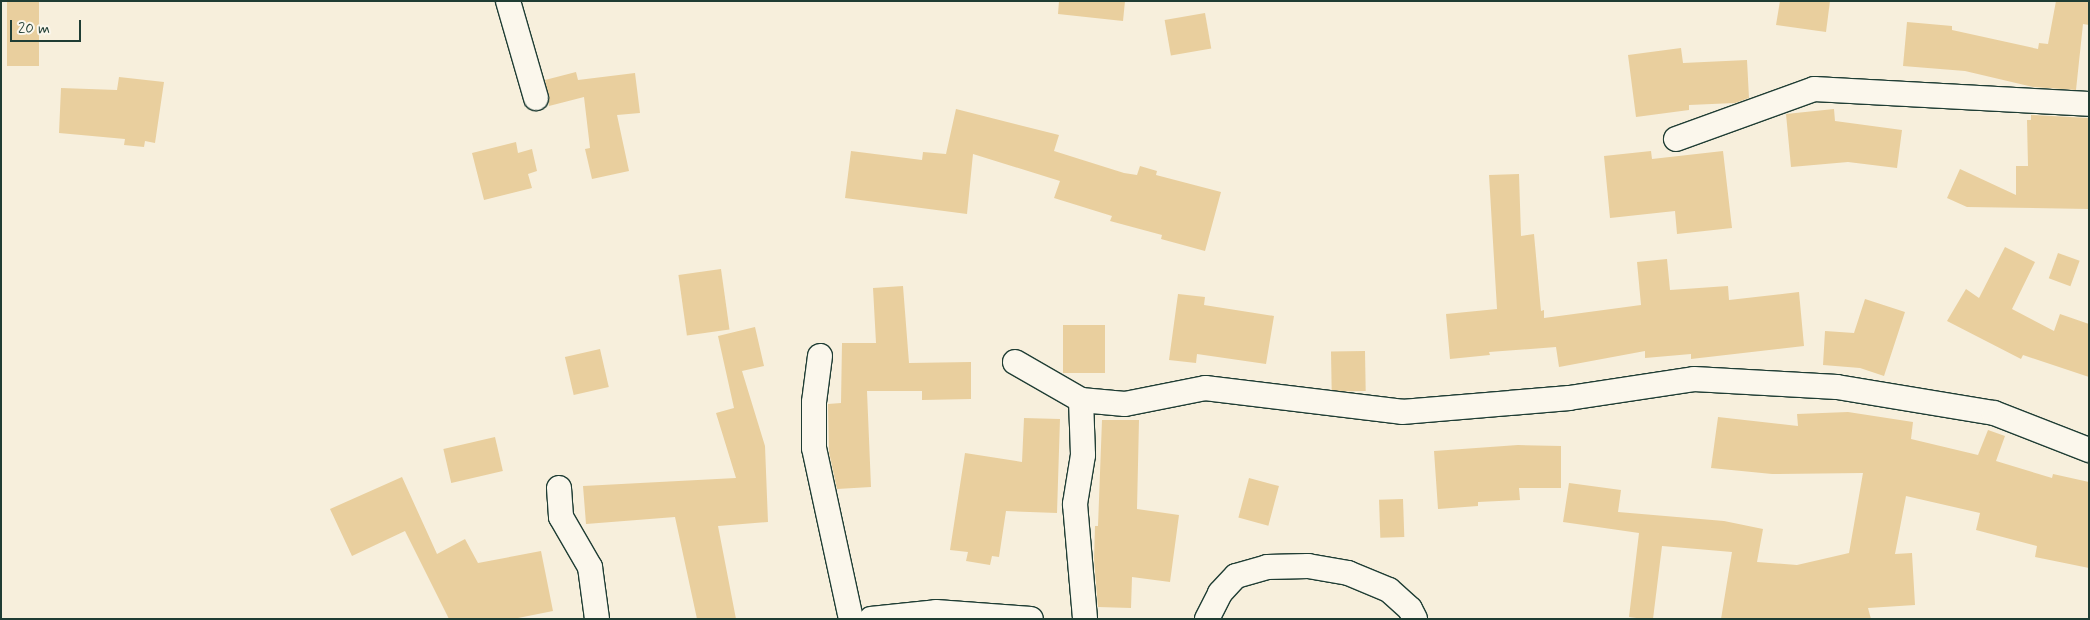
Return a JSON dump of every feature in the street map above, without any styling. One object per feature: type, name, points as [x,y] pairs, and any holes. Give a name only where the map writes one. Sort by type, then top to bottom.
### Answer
[{"type":"street","points":[[508,1],[536,98]]},
{"type":"street","points":[[1676,138],[1814,89],[2089,104]]},
{"type":"street","points":[[820,356],[814,402],[814,448],[851,619]]},
{"type":"street","points":[[1015,362],[1081,400],[1125,404],[1205,388],[1402,412],[1569,398],[1694,379],[1837,387],[1994,413],[2089,450]]},
{"type":"street","points":[[1081,400],[1083,455],[1075,504],[1085,619]]},
{"type":"street","points":[[559,488],[561,517],[590,567],[597,619]]},
{"type":"street","points":[[1207,619],[1220,593],[1236,576],[1267,567],[1308,566],[1348,573],[1388,590],[1410,609],[1415,619]]},
{"type":"street","points":[[871,619],[936,612],[1030,619]]},
{"type":"building","points":[[7,1],[39,1],[39,66],[7,66]]},
{"type":"building","points":[[1059,1],[1125,1],[1123,21],[1058,14]]},
{"type":"building","points":[[1780,1],[1830,1],[1826,32],[1776,25]]},
{"type":"building","points":[[2056,1],[2089,1],[2089,25],[2083,24],[2076,90],[2033,87],[1965,71],[1903,66],[1907,22],[1952,26],[1952,30],[2038,49],[2039,43],[2048,44]]},
{"type":"building","points":[[1205,13],[1211,48],[1171,56],[1165,20]]},
{"type":"building","points":[[1681,48],[1683,63],[1747,60],[1749,98],[1735,103],[1689,105],[1689,110],[1636,117],[1628,55]]},
{"type":"building","points":[[576,72],[578,80],[635,73],[640,113],[617,115],[629,171],[592,179],[585,149],[590,148],[584,97],[549,106],[545,80]]},
{"type":"building","points":[[119,77],[164,82],[155,143],[145,141],[144,147],[124,145],[125,139],[59,133],[61,88],[117,90]]},
{"type":"building","points":[[956,109],[1059,135],[1054,151],[1124,173],[1137,175],[1140,166],[1157,171],[1156,175],[1221,192],[1205,251],[1161,239],[1162,235],[1110,221],[1112,216],[1054,198],[1060,181],[973,154],[967,214],[845,198],[851,151],[922,160],[923,152],[946,154]]},
{"type":"building","points":[[1834,109],[1835,121],[1902,130],[1897,168],[1848,162],[1791,167],[1786,114]]},
{"type":"building","points":[[2031,115],[2089,118],[2089,209],[1967,207],[1947,198],[1960,169],[2016,195],[2016,166],[2028,166],[2027,120],[2031,120]]},
{"type":"building","points":[[516,142],[518,153],[532,149],[537,171],[528,174],[532,188],[484,200],[472,153]]},
{"type":"building","points":[[1651,151],[1652,159],[1723,151],[1732,228],[1677,234],[1675,211],[1610,218],[1604,156]]},
{"type":"building","points":[[1519,174],[1521,236],[1534,234],[1541,311],[1544,310],[1544,318],[1641,305],[1637,262],[1667,259],[1670,290],[1728,286],[1729,300],[1799,292],[1804,346],[1691,359],[1691,354],[1645,358],[1645,351],[1559,367],[1556,347],[1489,352],[1490,355],[1450,359],[1446,314],[1497,309],[1489,175]]},
{"type":"building","points":[[2005,247],[2035,262],[2012,309],[2054,331],[2060,314],[2089,324],[2089,377],[2023,355],[2021,359],[1947,321],[1966,289],[1979,298]]},
{"type":"building","points":[[2058,253],[2080,261],[2070,286],[2049,278]]},
{"type":"building","points":[[721,269],[729,329],[687,335],[678,275]]},
{"type":"building","points":[[903,286],[909,363],[971,362],[971,399],[922,400],[922,391],[867,391],[871,487],[837,489],[829,452],[828,404],[841,403],[842,343],[876,343],[873,288]]},
{"type":"building","points":[[1178,294],[1205,297],[1204,305],[1274,316],[1266,364],[1197,354],[1196,363],[1169,360]]},
{"type":"building","points":[[1865,299],[1905,312],[1884,376],[1860,368],[1823,365],[1825,331],[1854,333]]},
{"type":"building","points":[[1063,325],[1105,325],[1105,373],[1063,373]]},
{"type":"building","points":[[755,327],[764,366],[742,371],[765,446],[768,522],[718,526],[736,619],[697,619],[675,517],[586,524],[583,486],[736,478],[716,413],[734,408],[718,336]]},
{"type":"building","points":[[600,349],[609,387],[574,395],[565,357]]},
{"type":"building","points":[[1365,351],[1366,391],[1332,392],[1331,352]]},
{"type":"building","points":[[1848,412],[1913,422],[1911,439],[1978,455],[1988,430],[2005,436],[1996,461],[2052,478],[2053,474],[2089,482],[2089,568],[2035,557],[2037,546],[1976,530],[1980,513],[1906,496],[1895,554],[1912,553],[1915,605],[1868,608],[1871,619],[1721,619],[1732,552],[1662,546],[1653,619],[1644,619],[1629,617],[1639,533],[1563,522],[1569,483],[1621,490],[1618,512],[1724,521],[1763,529],[1757,562],[1797,565],[1849,553],[1863,473],[1772,474],[1711,468],[1718,417],[1798,426],[1797,414]]},
{"type":"building","points":[[1024,418],[1060,419],[1057,513],[1006,511],[999,557],[992,556],[990,565],[966,561],[968,552],[950,550],[965,453],[1022,462]]},
{"type":"building","points":[[1102,420],[1139,420],[1137,509],[1179,515],[1170,582],[1132,577],[1131,608],[1098,607],[1094,559],[1095,526],[1098,526]]},
{"type":"building","points":[[495,437],[503,471],[451,483],[443,449]]},
{"type":"building","points":[[1518,445],[1561,446],[1561,488],[1519,488],[1520,500],[1478,502],[1478,506],[1438,509],[1434,451]]},
{"type":"building","points":[[402,477],[437,554],[465,539],[478,563],[541,551],[553,611],[513,619],[449,619],[405,531],[352,556],[330,509]]},
{"type":"building","points":[[1249,478],[1279,486],[1268,526],[1238,518]]},
{"type":"building","points":[[1403,499],[1404,537],[1380,538],[1379,500]]}]
